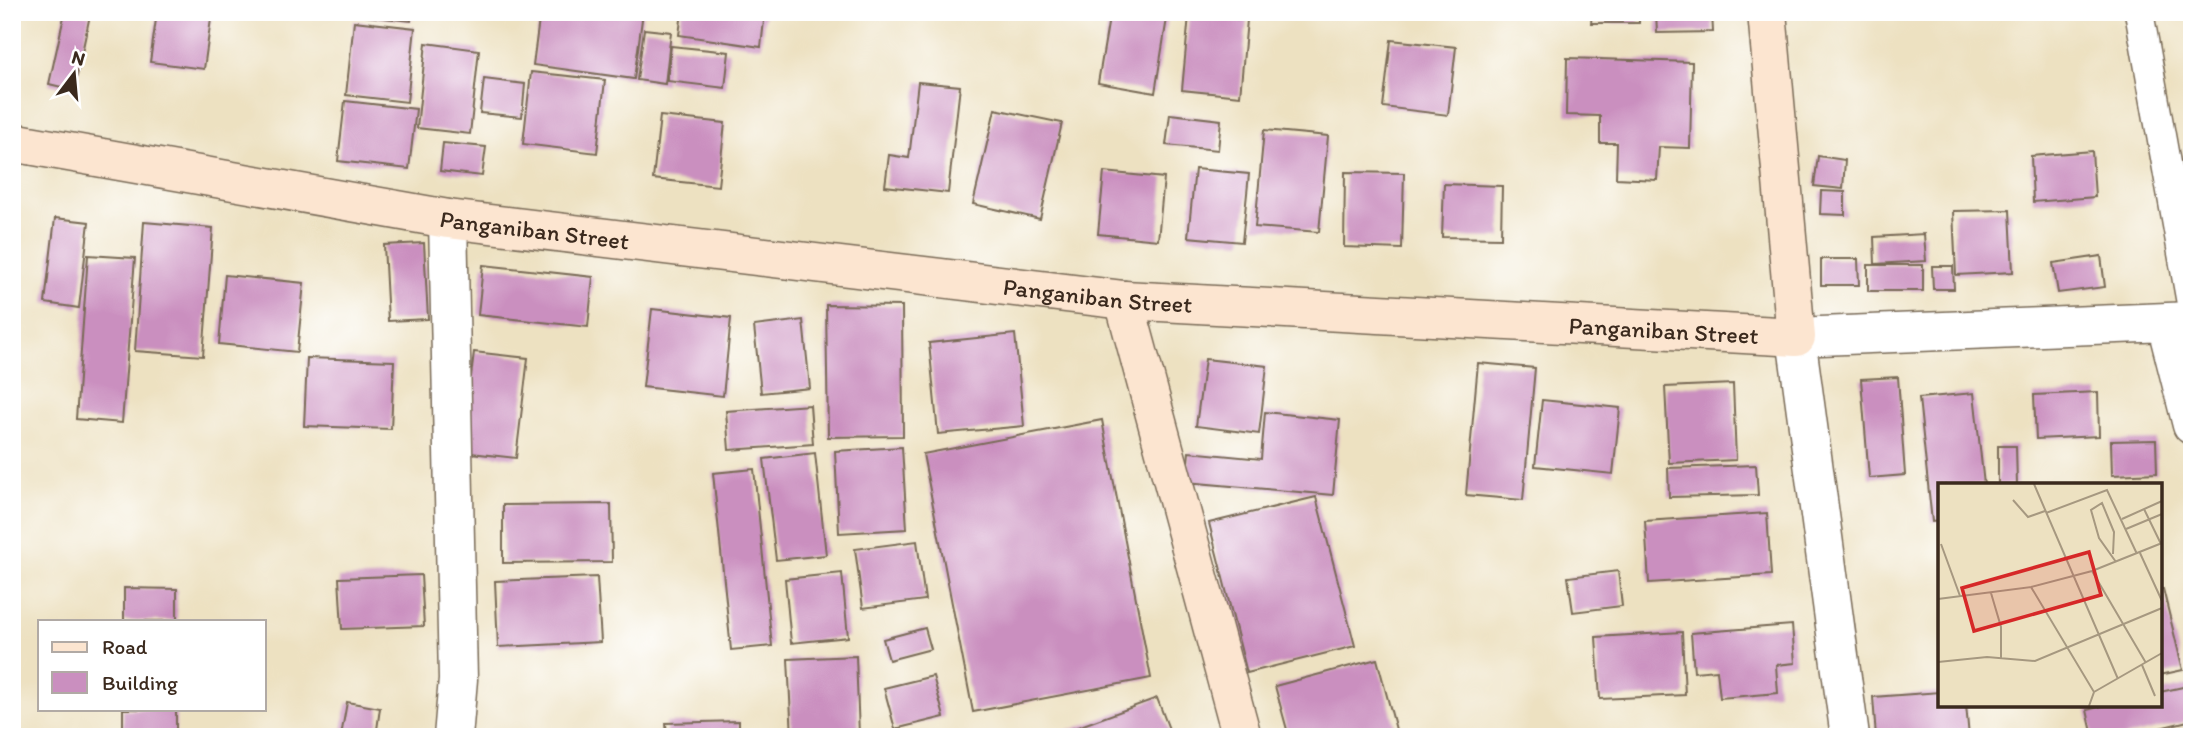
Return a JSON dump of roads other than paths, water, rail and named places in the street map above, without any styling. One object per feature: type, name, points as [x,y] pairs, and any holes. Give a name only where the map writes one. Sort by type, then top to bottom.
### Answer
[{"type":"main road","points":[[1767,12],[1796,337]]},
{"type":"main road","name":"Panganiban Street","points":[[12,142],[448,219],[1124,300],[1796,337]]},
{"type":"main road","points":[[1124,300],[1242,737]]},
{"type":"street","points":[[448,219],[458,679],[453,737]]},
{"type":"street","name":"Panganiban Street","points":[[1796,337],[2183,318]]},
{"type":"street","points":[[2183,318],[2192,425]]},
{"type":"street","points":[[1796,337],[1850,737]]},
{"type":"lane","points":[[2139,12],[2183,318]]}]
